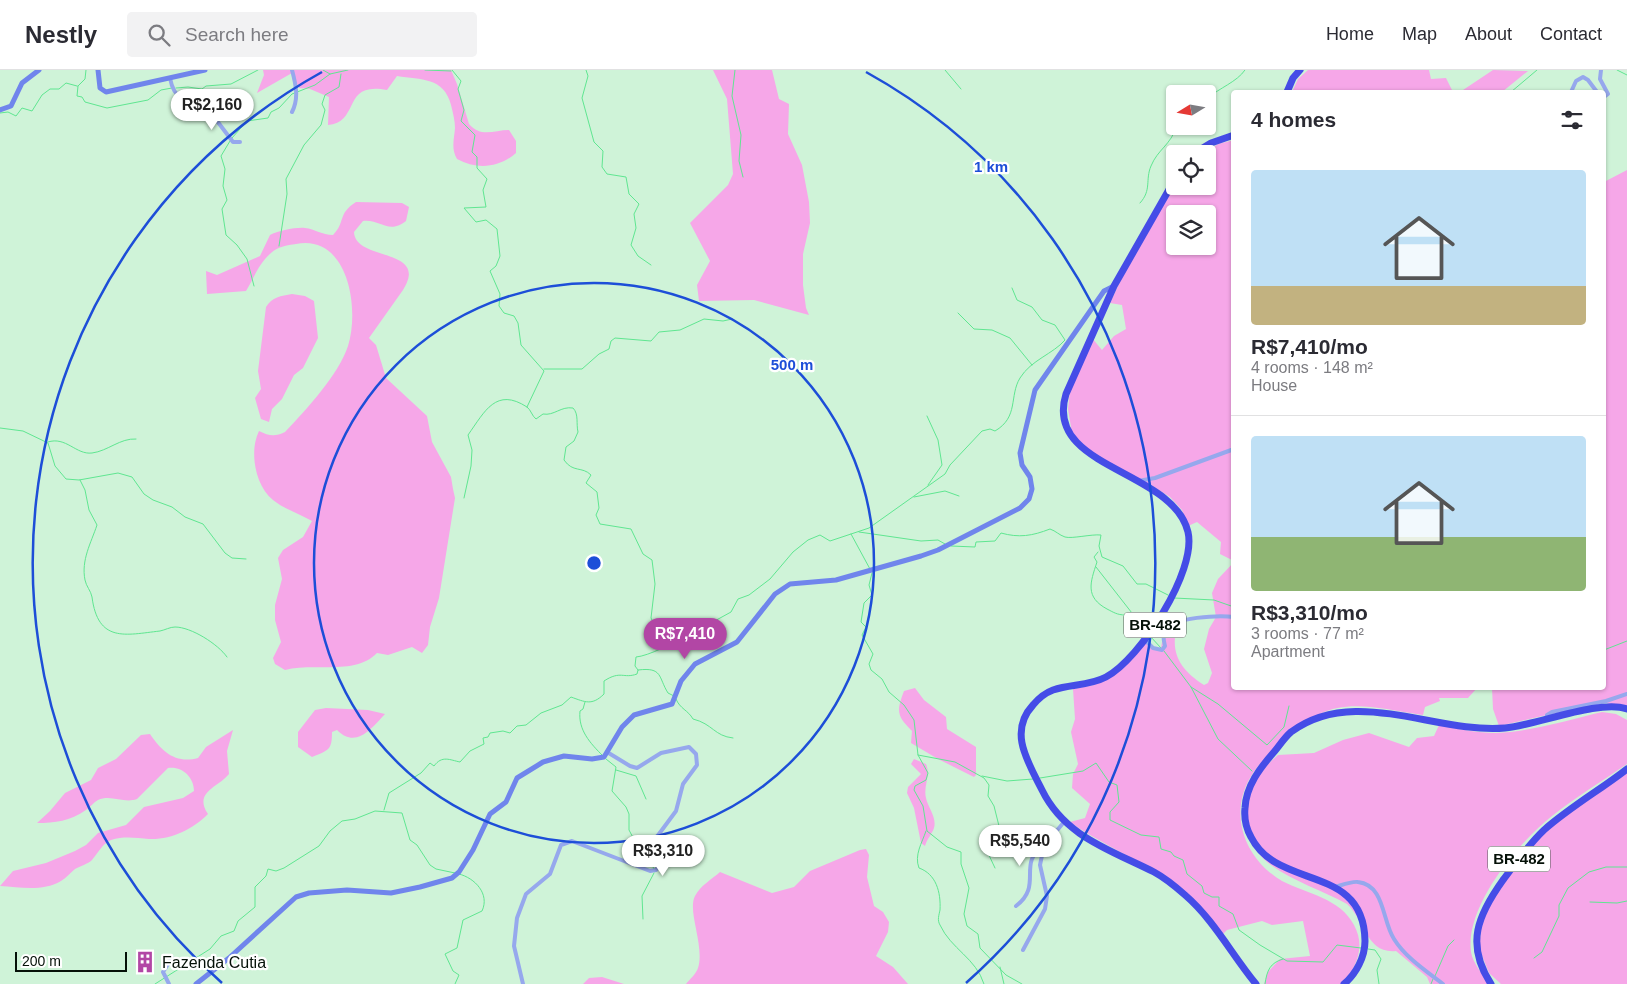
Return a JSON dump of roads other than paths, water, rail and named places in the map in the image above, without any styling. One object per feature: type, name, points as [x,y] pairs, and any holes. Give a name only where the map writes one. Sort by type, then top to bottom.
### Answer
[{"type":"highway","points":[[1288,90],[1293,78],[1300,70]]},
{"type":"highway","points":[[1208,145],[1231,136]]},
{"type":"highway","name":"BR-482","points":[[1166,195],[1114,286],[1066,394],[1064,408],[1067,426],[1076,442],[1099,460],[1162,495],[1174,505],[1183,519],[1189,542],[1185,562],[1170,602],[1144,639],[1123,664],[1110,674],[1086,685],[1048,692],[1036,701],[1025,714],[1020,733],[1024,754],[1048,802],[1064,822],[1088,840],[1156,873],[1185,895],[1202,912],[1256,984]]},
{"type":"highway","points":[[1344,984],[1354,974],[1362,959],[1365,933],[1357,907],[1347,894],[1336,887],[1272,860],[1257,848],[1247,829],[1244,808],[1248,792],[1261,767],[1291,732],[1322,716],[1356,711],[1482,728],[1504,728],[1608,706],[1627,709]]},
{"type":"highway","name":"BR-482","points":[[1491,984],[1483,970],[1477,948],[1479,920],[1487,903],[1544,830],[1576,804],[1627,769]]},
{"type":"street","points":[[0,110],[11,106],[22,83],[39,70]]},
{"type":"street","points":[[98,70],[100,88],[106,92],[205,70]]},
{"type":"street","points":[[292,70],[296,85],[296,104],[292,112]]},
{"type":"street","points":[[1601,70],[1600,79],[1606,90]]},
{"type":"street","points":[[1572,90],[1576,81],[1583,77],[1588,80],[1596,90]]},
{"type":"street","points":[[170,78],[173,92],[176,95],[190,100],[211,113],[233,142],[240,142]]},
{"type":"street","points":[[190,100],[216,101]]},
{"type":"street","points":[[196,984],[229,958],[296,897],[309,893],[347,890],[391,893],[452,878],[473,850],[490,814],[506,802],[517,778],[550,760],[564,756],[592,760],[604,756],[622,727],[634,715],[672,704],[681,680],[694,664],[737,642],[776,594],[790,584],[836,580],[922,556],[938,550],[1020,508],[1029,498],[1032,490],[1030,477],[1022,465],[1020,453],[1035,390],[1104,291],[1114,286]]},
{"type":"street","points":[[1138,481],[1155,478],[1231,449]]},
{"type":"street","points":[[1144,639],[1153,648],[1162,650],[1165,646],[1164,631],[1169,625],[1177,621],[1218,616],[1231,617]]},
{"type":"street","points":[[1546,720],[1547,715],[1552,712],[1606,701],[1627,694]]},
{"type":"street","points":[[524,984],[514,946],[517,918],[526,894],[550,874],[561,844],[572,841],[650,870],[656,870],[659,866],[656,838],[679,806],[683,784],[694,772],[698,762],[696,754],[689,747],[661,753],[637,768],[630,766],[607,752]]},
{"type":"street","points":[[1016,906],[1029,892],[1031,861],[1036,851],[1044,846],[1064,822]]},
{"type":"street","points":[[1023,950],[1046,910],[1046,896],[1040,865],[1044,846]]},
{"type":"street","points":[[1336,887],[1357,881],[1367,885],[1376,893],[1394,940],[1424,970],[1443,984]]},
{"type":"street","points":[[169,984],[165,977],[172,958]]},
{"type":"waterway","points":[[78,86],[85,79],[86,70]]},
{"type":"waterway","points":[[176,88],[202,89],[206,86],[231,84],[258,70]]},
{"type":"waterway","points":[[323,70],[330,74]]},
{"type":"waterway","points":[[232,138],[247,121],[268,118],[271,112],[279,108],[292,94],[315,85],[330,74],[348,70]]},
{"type":"waterway","points":[[425,70],[451,71]]},
{"type":"waterway","points":[[452,70],[461,81],[458,89],[464,110],[461,121],[475,135],[472,152],[477,157],[477,168],[487,179],[483,190],[486,207],[464,208],[476,222],[486,220],[497,229],[500,256],[496,266],[490,271],[500,294],[499,306],[504,313],[514,316],[518,323],[521,345],[544,371],[527,407]]},
{"type":"waterway","points":[[586,70],[588,76],[582,98],[594,142],[603,151],[602,167],[607,174],[626,177],[629,194],[639,204],[634,214],[636,228],[631,245],[638,256],[651,265]]},
{"type":"waterway","points":[[735,70],[732,96],[741,135],[739,161],[743,177]]},
{"type":"waterway","points":[[945,70],[961,89]]},
{"type":"waterway","points":[[1216,92],[1237,78],[1245,70]]},
{"type":"waterway","points":[[1513,90],[1537,70]]},
{"type":"waterway","points":[[1617,70],[1627,75]]},
{"type":"waterway","points":[[279,246],[287,194],[286,179],[304,145],[321,125],[325,110],[322,104],[325,95],[339,87],[341,74]]},
{"type":"waterway","points":[[0,113],[8,112],[16,116],[22,108],[32,111],[42,95],[50,89],[59,89],[66,83],[77,86]]},
{"type":"waterway","points":[[78,86],[77,96],[82,97],[85,102],[107,108],[148,100],[161,90],[172,88]]},
{"type":"waterway","points":[[1140,203],[1146,194],[1151,166],[1173,135]]},
{"type":"waterway","points":[[230,141],[221,156],[225,169],[223,186],[227,200],[222,209],[226,235],[237,245],[247,259],[254,286]]},
{"type":"waterway","points":[[638,670],[635,666],[636,657],[654,652],[675,642],[685,635],[687,629],[711,623],[731,612],[738,599],[749,595],[770,579],[793,552],[808,540],[820,535],[830,541],[869,528],[945,474],[950,465],[982,431],[990,429],[995,431],[1003,425],[1011,413],[1020,378],[1030,366],[1065,340],[1055,325],[1042,320],[1032,307],[1017,300],[1012,288]]},
{"type":"waterway","points":[[958,313],[974,329],[992,330],[1010,338],[1032,365]]},
{"type":"waterway","points":[[544,369],[582,369],[599,354],[609,349],[611,341],[615,338],[651,341],[659,332],[680,330],[704,319],[723,321],[732,319]]},
{"type":"waterway","points":[[464,498],[471,466],[472,450],[468,435],[492,404],[499,401],[516,401],[527,407],[536,419],[543,414],[551,414],[565,408],[573,408],[577,416],[578,432],[574,441],[566,447],[564,460],[571,467],[588,472],[591,475],[586,483],[597,492],[599,508],[596,515],[600,524],[631,529],[643,554],[652,560],[655,584],[651,618],[657,630],[666,634],[670,642]]},
{"type":"waterway","points":[[927,416],[938,440],[942,465],[928,485]]},
{"type":"waterway","points":[[0,428],[23,431],[48,443],[55,466],[66,479],[79,480],[118,473],[132,477],[144,494],[153,500],[172,507],[185,517],[203,524],[225,553],[232,558],[246,559]]},
{"type":"waterway","points":[[48,442],[60,441],[86,453],[92,453],[125,440],[136,439]]},
{"type":"waterway","points":[[80,480],[85,490],[89,510],[97,525],[87,552],[84,573],[95,612],[100,622],[107,629],[115,633],[125,634],[160,631],[173,627],[189,630],[204,637],[227,657]]},
{"type":"waterway","points":[[914,497],[945,491],[959,496]]},
{"type":"waterway","points":[[951,546],[975,547],[976,542],[995,541],[1001,533],[1026,536],[1050,529],[1068,537],[1101,535],[1099,546],[1102,557],[1123,566],[1137,584],[1146,584],[1168,595]]},
{"type":"waterway","points":[[859,532],[921,541],[938,540],[945,544]]},
{"type":"waterway","points":[[851,534],[870,569]]},
{"type":"waterway","points":[[1098,552],[1094,557],[1097,562],[1091,583],[1092,594],[1095,600],[1107,609],[1117,614],[1125,615]]},
{"type":"waterway","points":[[1096,567],[1146,631]]},
{"type":"waterway","points":[[872,573],[869,585],[872,595],[864,603],[861,622],[866,627],[862,635],[873,654],[869,664],[871,670],[882,679],[889,692],[904,705],[914,720],[918,755],[928,773],[926,780],[915,786],[914,790],[923,806],[927,831],[947,847],[961,852],[961,864],[969,888],[964,914],[967,926],[978,934],[980,948],[1006,975],[1022,984]]},
{"type":"waterway","points":[[1174,598],[1214,600],[1231,606]]},
{"type":"waterway","points":[[1150,636],[1161,648]]},
{"type":"waterway","points":[[1606,649],[1627,641]]},
{"type":"waterway","points":[[1164,651],[1191,687],[1218,739],[1252,771]]},
{"type":"waterway","points":[[384,810],[389,793],[421,773],[430,763],[434,766],[443,759],[460,762],[470,751],[484,744],[483,738],[488,737],[490,733],[503,731],[510,733],[517,726],[526,725],[541,713],[562,705],[571,697],[592,702],[604,694],[604,681],[614,676],[628,676],[637,674],[638,670],[652,670],[659,674],[668,693],[674,696]]},
{"type":"waterway","points":[[1191,687],[1218,704],[1267,745],[1284,727],[1289,706]]},
{"type":"waterway","points":[[676,699],[693,719],[700,721],[722,735],[733,738]]},
{"type":"waterway","points":[[585,702],[583,709],[580,711],[581,724],[589,741],[603,756]]},
{"type":"waterway","points":[[918,755],[955,762],[984,778],[989,785],[988,796],[994,806],[1000,830],[998,835],[987,844],[987,851],[995,868]]},
{"type":"waterway","points":[[606,759],[616,767],[612,791],[626,807],[629,814],[629,830],[637,845],[647,855],[654,869]]},
{"type":"waterway","points":[[1040,778],[1083,771],[1096,763],[1109,782],[1117,785],[1119,802],[1110,812],[1110,820],[1141,835],[1159,837],[1161,849],[1171,852],[1174,856],[1183,860],[1187,874],[1202,886],[1204,893],[1212,897],[1219,897],[1219,906],[1233,914],[1239,930],[1287,961],[1323,962],[1337,945],[1361,948]]},
{"type":"waterway","points":[[616,770],[636,776],[646,799]]},
{"type":"waterway","points":[[982,776],[1007,781],[1033,779]]},
{"type":"waterway","points":[[155,984],[210,949],[221,936],[234,931],[238,921],[255,907],[255,887],[266,876],[268,869],[276,871],[284,868],[319,846],[330,831],[342,821],[355,819],[375,811],[402,813],[410,840],[417,845],[430,865],[436,869],[455,873]]},
{"type":"waterway","points":[[926,831],[917,858],[919,868],[930,875],[936,884],[940,903],[939,923],[950,941],[975,967],[984,984]]},
{"type":"waterway","points":[[1534,958],[1542,952],[1559,916],[1559,905],[1568,888],[1589,872],[1606,867],[1627,867]]},
{"type":"waterway","points":[[643,919],[642,896],[654,873]]},
{"type":"waterway","points":[[455,984],[459,975],[453,971],[445,954],[457,948],[463,920],[482,911],[484,905],[482,893],[475,883],[459,874]]},
{"type":"waterway","points":[[1590,902],[1617,903],[1627,901]]},
{"type":"waterway","points":[[1435,976],[1448,946],[1454,940]]},
{"type":"waterway","points":[[1368,949],[1375,950],[1381,959],[1377,970],[1379,984]]},
{"type":"waterway","points":[[1265,984],[1270,968],[1283,959]]},
{"type":"waterway","points":[[1000,967],[1004,984]]},
{"type":"waterway","points":[[1431,984],[1433,979]]},
{"type":"place","name":"Fazenda Cutia","points":[[145,962]]}]
